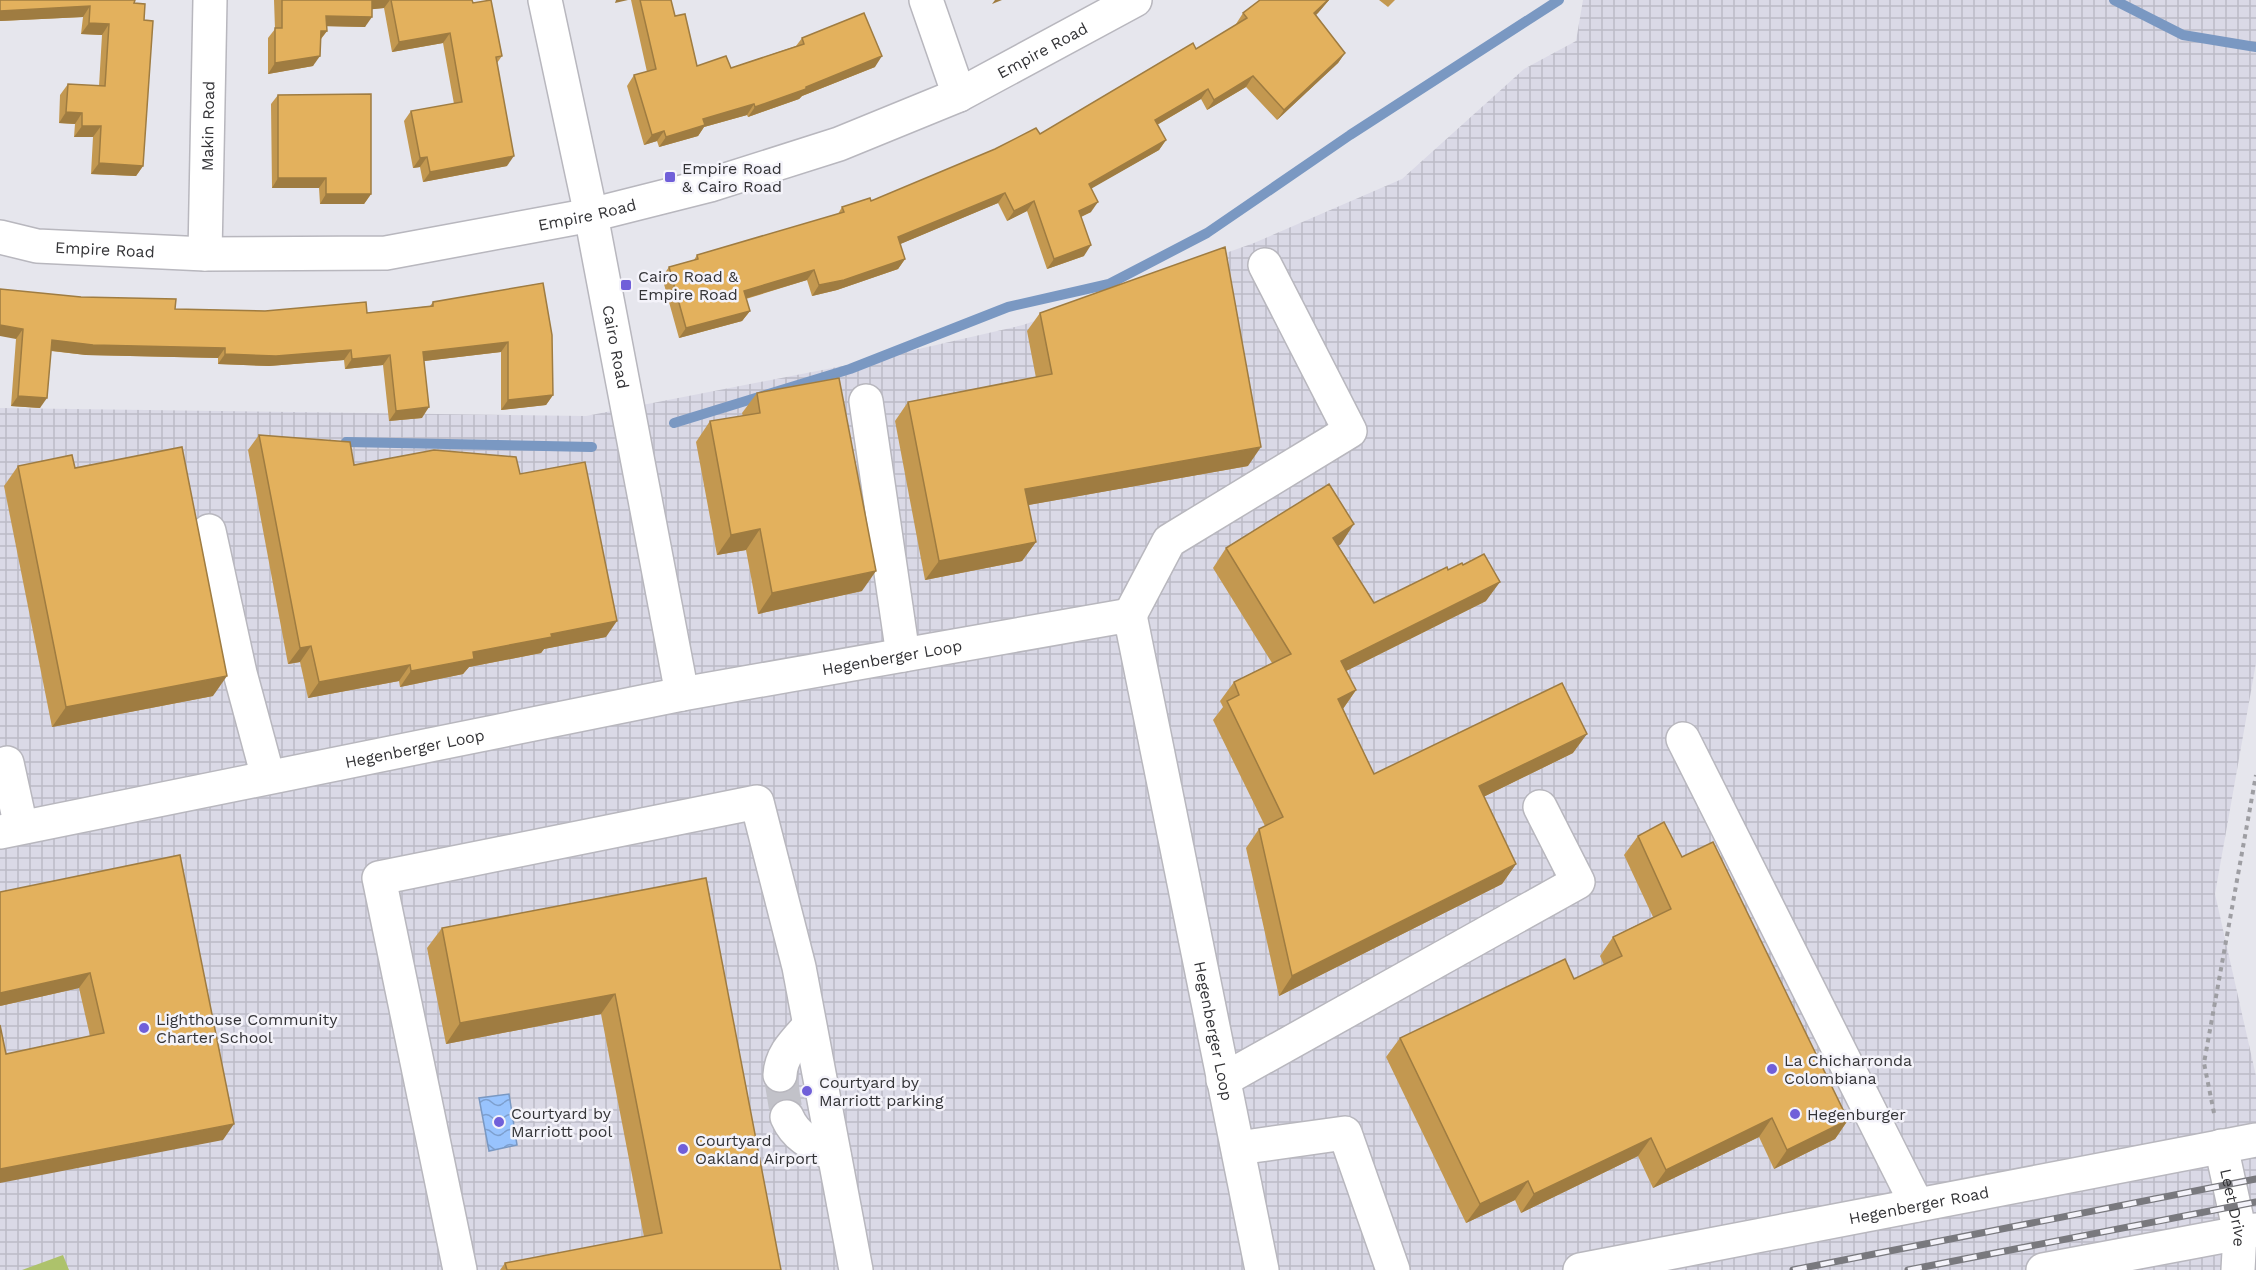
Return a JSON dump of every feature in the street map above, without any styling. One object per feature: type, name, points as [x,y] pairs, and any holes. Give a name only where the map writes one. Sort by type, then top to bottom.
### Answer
[{"type":"street","name":"Makin Road","points":[[204,254],[210,0]]},
{"type":"street","name":"Cairo Road","points":[[545,0],[591,215],[682,694]]},
{"type":"street","points":[[926,0],[958,95]]},
{"type":"street","name":"Empire Road","points":[[0,237],[37,246],[204,254],[386,253],[591,215],[710,185],[839,144],[958,95],[1135,0]]},
{"type":"street","points":[[1130,615],[1169,541],[1350,431],[1265,265]]},
{"type":"street","points":[[866,401],[903,655]]},
{"type":"street","points":[[209,531],[240,673],[268,777]]},
{"type":"street","name":"Hegenberger Loop","points":[[11,829],[682,694],[1130,615],[1262,1270]]},
{"type":"street","points":[[1683,739],[1917,1205]]},
{"type":"street","points":[[7,763],[11,829]]},
{"type":"street","points":[[460,1270],[378,878],[757,802],[798,967],[856,1270]]},
{"type":"street","points":[[1223,1080],[1578,882],[1540,807]]},
{"type":"street","points":[[780,1075],[780,1064],[809,1026]]},
{"type":"street","points":[[787,1117],[792,1128],[802,1138],[834,1155]]},
{"type":"street","points":[[1238,1148],[1345,1133],[1393,1270]]},
{"type":"street","name":"Hegenberger Road","points":[[1580,1270],[2256,1140]]},
{"type":"street","name":"Leet Drive","points":[[2221,1146],[2248,1231],[2238,1270]]},
{"type":"street","points":[[2056,1269],[2248,1231]]},
{"type":"path","points":[[2221,1146],[2204,1063],[2256,774]]},
{"type":"shaded area","points":[[1583,0],[2256,0],[2256,663],[2215,894],[2256,1076],[2256,1270],[0,1270],[0,408],[586,416],[853,364],[1023,325],[1254,243],[1402,179],[1524,69],[1576,41]]},
{"type":"green space","points":[[63,1255],[69,1270],[22,1270]]},
{"type":"water","name":"Courtyard by Marriott pool","points":[[509,1094],[517,1145],[489,1151],[479,1098]]},
{"type":"building","points":[[0,0],[135,0],[134,3],[145,4],[144,20],[153,21],[143,166],[99,163],[101,126],[82,126],[82,113],[66,112],[68,84],[105,86],[109,24],[89,23],[90,6],[0,11]]},
{"type":"building","points":[[282,0],[372,0],[372,17],[326,16],[327,31],[321,31],[320,56],[275,63],[275,28],[282,28]]},
{"type":"building","points":[[391,0],[472,0],[473,3],[491,0],[502,56],[496,57],[514,156],[430,172],[427,157],[420,158],[411,111],[462,102],[450,33],[399,42]]},
{"type":"building","points":[[640,0],[671,0],[675,16],[685,14],[697,66],[726,56],[731,68],[804,44],[802,38],[864,13],[882,56],[806,87],[806,89],[755,107],[754,104],[703,119],[705,125],[666,137],[664,131],[652,135],[634,75],[656,69]]},
{"type":"building","points":[[1260,0],[1328,0],[1314,13],[1345,53],[1284,110],[1253,76],[1214,100],[1208,89],[1155,120],[1166,140],[1089,184],[1098,202],[1079,211],[1091,245],[1054,259],[1034,201],[1014,211],[1005,193],[898,237],[905,259],[844,280],[819,285],[814,270],[744,291],[750,311],[686,328],[669,267],[698,259],[697,255],[844,212],[842,207],[870,198],[871,201],[995,149],[1036,128],[1040,134],[1193,43],[1196,49],[1247,18],[1243,13]]},
{"type":"building","points":[[371,94],[371,194],[326,194],[326,178],[278,178],[278,95]]},
{"type":"building","points":[[1225,247],[1261,447],[1025,489],[1036,542],[939,561],[908,402],[1052,374],[1040,313]]},
{"type":"building","points":[[543,283],[552,335],[553,395],[508,400],[508,342],[423,352],[429,407],[396,411],[390,355],[352,359],[351,350],[276,356],[225,354],[225,348],[93,345],[52,340],[47,398],[18,396],[23,329],[0,325],[0,289],[81,297],[176,299],[175,309],[265,311],[366,302],[367,313],[433,306],[433,302]]},
{"type":"building","points":[[839,378],[876,571],[772,593],[760,529],[731,535],[710,421],[760,413],[757,393]]},
{"type":"building","points":[[259,435],[350,442],[354,465],[434,450],[516,457],[520,474],[585,462],[617,621],[551,634],[552,637],[473,652],[474,659],[411,671],[410,665],[319,682],[311,646],[300,648]]},
{"type":"building","points":[[182,447],[227,676],[66,707],[18,466],[72,455],[75,468]]},
{"type":"building","points":[[1329,484],[1354,524],[1333,538],[1374,603],[1447,567],[1448,570],[1462,563],[1463,565],[1484,554],[1500,582],[1341,661],[1356,690],[1338,699],[1374,774],[1562,683],[1587,734],[1479,786],[1516,864],[1292,976],[1259,829],[1283,817],[1227,701],[1239,695],[1234,682],[1291,654],[1226,548]]},
{"type":"building","points":[[1664,822],[1682,857],[1713,842],[1848,1120],[1787,1150],[1772,1118],[1666,1170],[1651,1138],[1534,1194],[1528,1181],[1480,1204],[1400,1038],[1565,959],[1574,979],[1622,956],[1613,937],[1671,909],[1638,836]]},
{"type":"building","name":"Lighthouse Community Charter School","points":[[180,855],[234,1124],[0,1169],[0,1025],[6,1054],[104,1033],[90,973],[0,993],[0,892]]},
{"type":"building","name":"Courtyard Oakland Airport","points":[[706,878],[781,1270],[507,1270],[505,1263],[662,1233],[615,994],[460,1023],[442,928]]},
{"type":"waterway","points":[[674,423],[850,369],[1008,307],[1109,284],[1207,233],[1350,135],[1559,0]]},
{"type":"waterway","points":[[2114,0],[2183,35],[2256,47]]},
{"type":"waterway","points":[[346,442],[592,447]]},
{"type":"tunnel","points":[[780,1075],[787,1117]]},
{"type":"railway","points":[[1793,1270],[2256,1179]]},
{"type":"railway","points":[[1908,1270],[2256,1202]]},
{"type":"place","name":"Empire Road & Cairo Road","points":[[670,177]]},
{"type":"place","name":"Cairo Road & Empire Road","points":[[626,285]]},
{"type":"place","name":"Lighthouse Community Charter School","points":[[144,1028]]},
{"type":"place","name":"La Chicharronda Colombiana","points":[[1772,1069]]},
{"type":"place","name":"Courtyard by Marriott parking","points":[[807,1091]]},
{"type":"place","name":"Hegenburger","points":[[1795,1114]]},
{"type":"place","name":"Courtyard by Marriott pool","points":[[499,1122]]},
{"type":"place","name":"Courtyard Oakland Airport","points":[[683,1149]]}]
